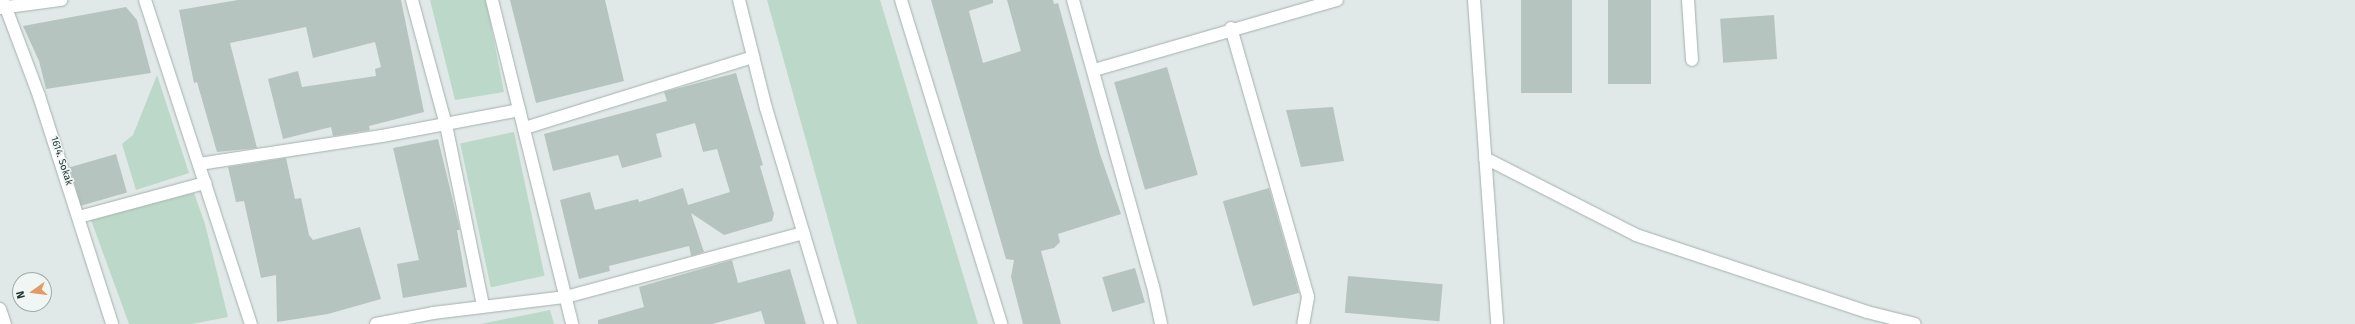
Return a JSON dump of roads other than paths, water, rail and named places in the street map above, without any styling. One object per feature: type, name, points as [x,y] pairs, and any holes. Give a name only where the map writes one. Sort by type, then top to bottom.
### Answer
[{"type":"street","points":[[3,5],[61,0]]},
{"type":"street","points":[[146,0],[251,324]]},
{"type":"street","points":[[412,0],[446,125],[483,306]]},
{"type":"street","points":[[492,0],[525,128],[572,324]]},
{"type":"street","points":[[739,0],[753,57],[830,324]]},
{"type":"street","points":[[901,0],[1001,324]]},
{"type":"street","points":[[1073,0],[1094,70],[1153,286],[1161,324]]},
{"type":"street","points":[[1474,0],[1497,324]]},
{"type":"street","points":[[1688,0],[1692,60]]},
{"type":"street","points":[[1094,70],[1231,28],[1328,1]]},
{"type":"street","name":"1614. Sokak","points":[[3,5],[79,216],[112,324]]},
{"type":"street","points":[[1231,28],[1308,297],[1303,324]]},
{"type":"street","points":[[525,128],[753,57]]},
{"type":"street","points":[[199,164],[446,125],[520,110]]},
{"type":"street","points":[[1485,158],[1636,235],[1867,312],[1915,324]]},
{"type":"street","points":[[79,216],[205,183]]},
{"type":"street","points":[[376,324],[435,318],[483,306],[566,297],[804,234]]},
{"type":"street","points":[[0,309],[5,324]]}]
